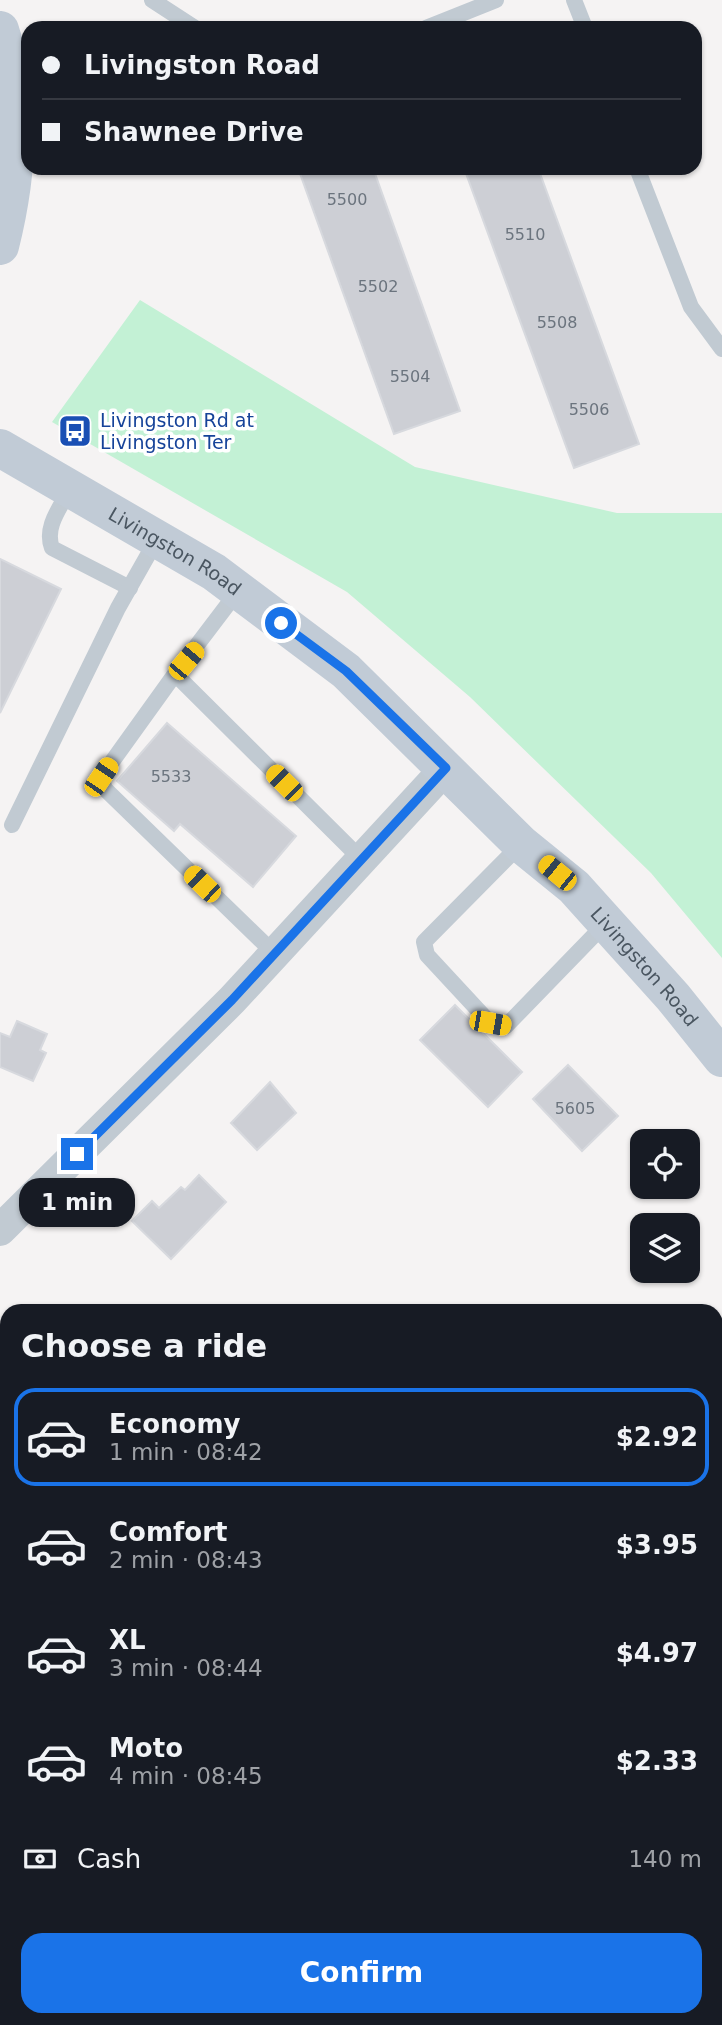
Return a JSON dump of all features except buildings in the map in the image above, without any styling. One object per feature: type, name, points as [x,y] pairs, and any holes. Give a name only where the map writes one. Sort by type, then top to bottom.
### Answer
[{"type":"main road","points":[[0,30],[6,49],[18,127],[8,216],[0,246]]},
{"type":"main road","name":"Livingston Road","points":[[0,448],[157,539],[238,590],[346,671],[521,844],[575,887],[605,924],[673,997],[722,1058]]},
{"type":"street","points":[[0,1230],[275,954],[446,768]]},
{"type":"lane","points":[[152,0],[184,21]]},
{"type":"lane","points":[[444,21],[496,0]]},
{"type":"lane","points":[[574,0],[582,21]]},
{"type":"lane","points":[[640,175],[691,307],[722,349]]},
{"type":"lane","points":[[71,489],[52,522],[48,537],[52,548],[130,588]]},
{"type":"lane","points":[[12,825],[157,539]]},
{"type":"lane","points":[[238,590],[101,777],[105,789],[275,954]]},
{"type":"lane","points":[[175,674],[361,859]]},
{"type":"lane","points":[[521,844],[424,943],[427,955],[490,1023],[506,1026],[605,924]]},
{"type":"green space","points":[[140,300],[415,467],[617,513],[722,513],[722,958],[651,873],[470,697],[347,592],[52,422]]},
{"type":"place","name":"Livingston Rd at Livingston Ter","points":[[75,431]]},
{"type":"route","points":[[77,1154],[232,1000],[446,768],[346,671],[281,623]]}]
